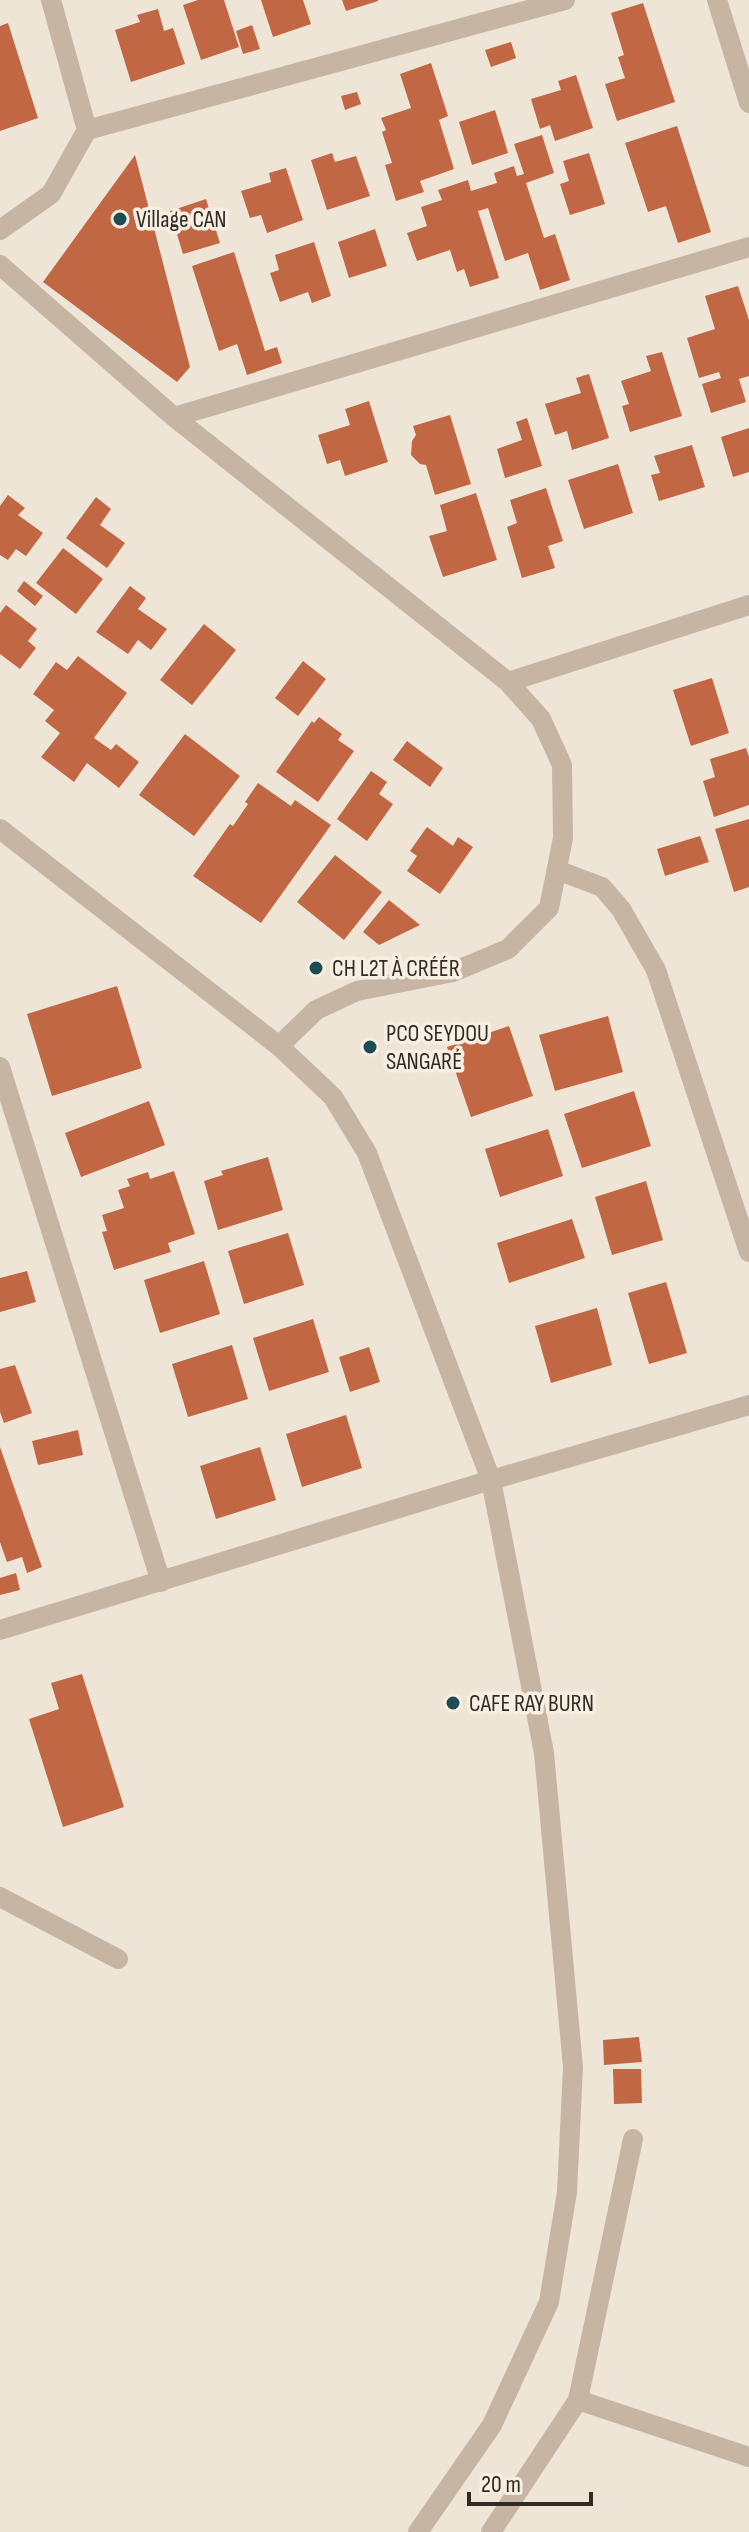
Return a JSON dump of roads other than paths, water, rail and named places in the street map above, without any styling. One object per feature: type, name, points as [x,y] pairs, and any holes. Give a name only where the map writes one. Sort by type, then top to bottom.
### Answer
[{"type":"street","points":[[0,230],[51,194],[87,130],[51,0]]},
{"type":"street","points":[[87,130],[565,0]]},
{"type":"street","points":[[717,0],[749,103]]},
{"type":"street","points":[[174,417],[749,247]]},
{"type":"street","points":[[0,265],[174,417],[508,682],[541,719],[562,765],[563,838],[549,908],[508,949],[453,972],[357,991],[316,1010],[279,1046]]},
{"type":"street","points":[[508,682],[749,605]]},
{"type":"street","points":[[0,829],[279,1046],[333,1097],[367,1153],[491,1480],[544,1753],[573,2067],[567,2192],[549,2302],[492,2425],[418,2532]]},
{"type":"street","points":[[557,870],[602,887],[621,909],[656,970],[749,1252]]},
{"type":"street","points":[[0,1067],[161,1582]]},
{"type":"street","points":[[0,1630],[749,1405]]},
{"type":"street","points":[[0,1897],[118,1959]]},
{"type":"street","points":[[491,2532],[578,2400],[633,2139]]},
{"type":"street","points":[[578,2400],[749,2457]]},
{"type":"place","name":"Village CAN","points":[[120,219]]},
{"type":"place","name":"CH L2T À CRÉÉR","points":[[316,968]]},
{"type":"place","name":"PCO SEYDOU SANGARÉ","points":[[370,1047]]},
{"type":"place","name":"CAFE RAY BURN","points":[[453,1703]]}]
